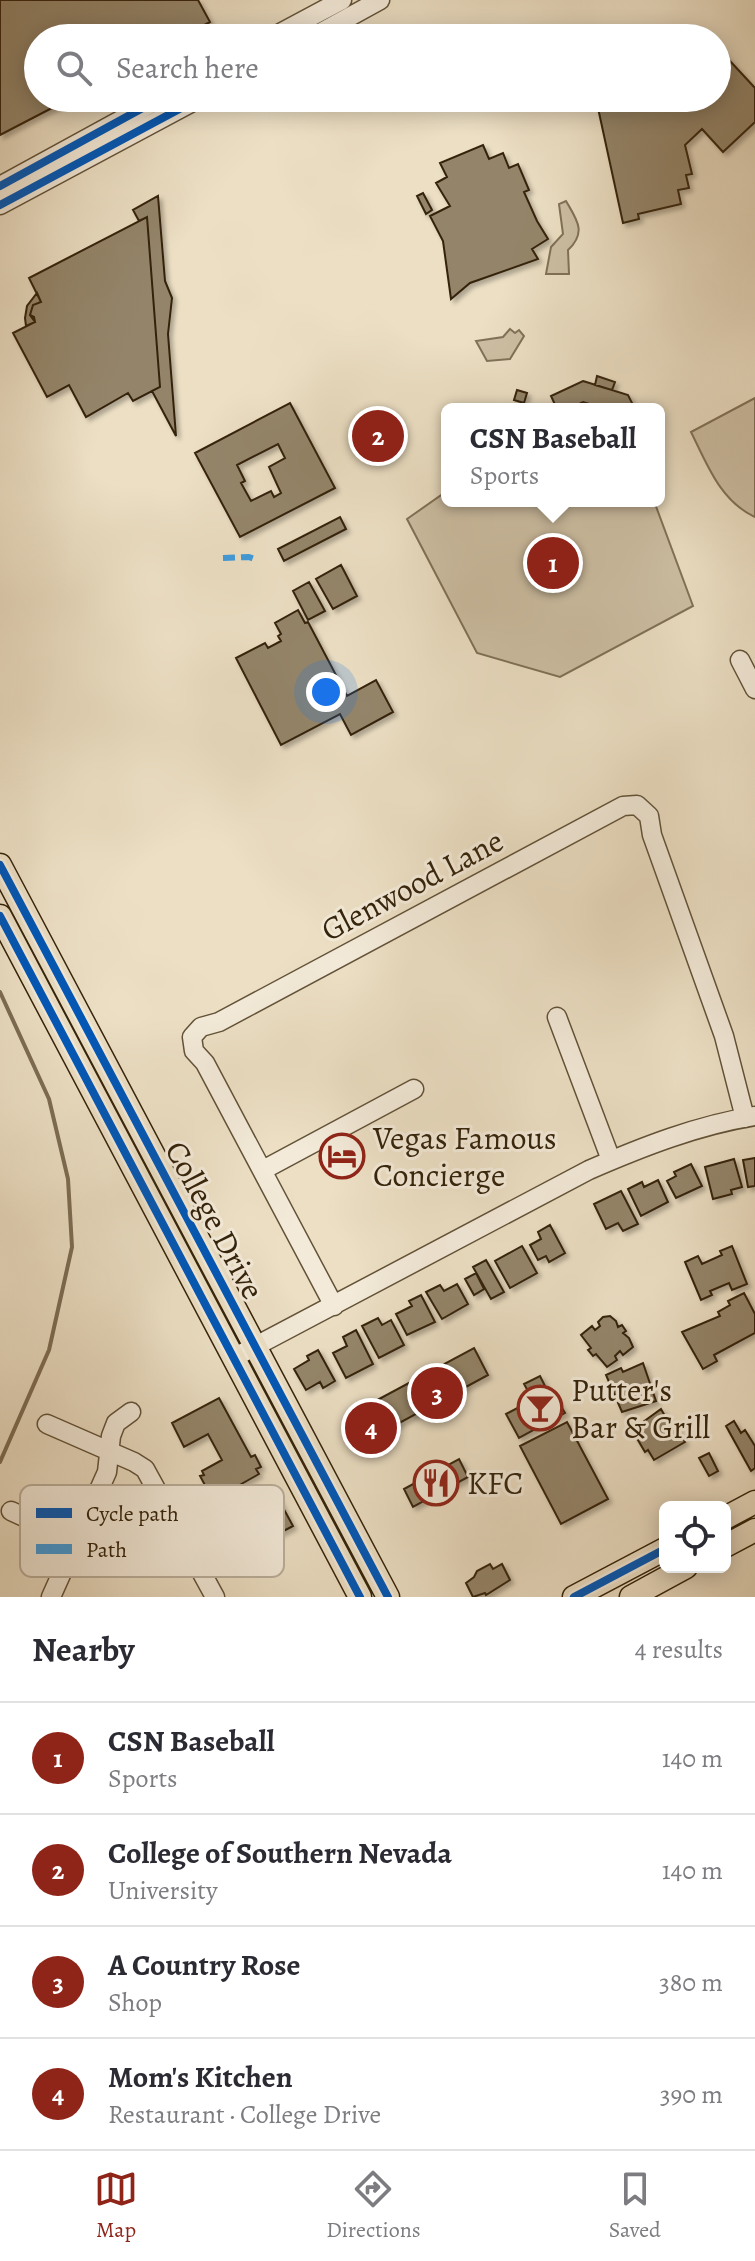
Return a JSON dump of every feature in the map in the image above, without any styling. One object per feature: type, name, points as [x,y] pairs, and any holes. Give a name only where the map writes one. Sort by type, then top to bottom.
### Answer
[{"type":"main road","name":"College Drive","points":[[0,865],[245,1352],[284,1452],[360,1597]]},
{"type":"main road","points":[[9,933],[35,930]]},
{"type":"main road","name":"College Drive","points":[[9,933],[245,1352],[345,1516],[388,1597]]},
{"type":"main road","points":[[284,1452],[307,1474],[331,1515],[337,1518],[345,1516]]},
{"type":"main road","points":[[731,1516],[752,1508]]},
{"type":"main road","points":[[731,1543],[755,1530]]},
{"type":"main road","points":[[574,1597],[659,1552]]},
{"type":"main road","points":[[631,1597],[675,1573]]},
{"type":"street","points":[[307,24],[342,0]]},
{"type":"street","points":[[336,24],[380,0]]},
{"type":"street","points":[[0,205],[140,120],[148,112]]},
{"type":"street","points":[[0,186],[162,112]]},
{"type":"street","points":[[740,660],[755,689]]},
{"type":"street","name":"Glenwood Lane","points":[[334,1306],[205,1063],[194,1051],[192,1037],[201,1027],[219,1022],[623,806],[637,805],[649,816],[652,835],[750,1117]]},
{"type":"street","points":[[557,1017],[611,1160]]},
{"type":"street","points":[[263,1170],[414,1089]]},
{"type":"street","points":[[245,1352],[611,1160],[688,1132],[750,1117]]},
{"type":"street","points":[[101,1485],[107,1472],[111,1436],[116,1423],[131,1412]]},
{"type":"street","points":[[47,1424],[134,1462],[145,1469],[154,1485]]},
{"type":"street","points":[[11,1511],[20,1515]]},
{"type":"street","points":[[51,1597],[60,1577]]},
{"type":"street","points":[[204,1577],[215,1597]]},
{"type":"shaded area","points":[[566,201],[579,232],[568,250],[569,274],[546,274],[551,247],[563,234],[559,204]]},
{"type":"shaded area","points":[[510,329],[515,333],[519,330],[524,336],[510,359],[487,361],[476,341],[503,337]]},
{"type":"shaded area","points":[[755,398],[755,517],[724,492],[691,432]]},
{"type":"shaded area","points":[[441,495],[441,507],[656,507],[693,606],[560,677],[477,653],[407,519]]},
{"type":"building","points":[[0,0],[198,0],[210,22],[206,24],[24,24],[24,112],[44,112],[0,135]]},
{"type":"building","points":[[731,62],[755,88],[755,122],[723,152],[702,129],[685,145],[692,174],[686,175],[689,188],[678,190],[681,204],[638,214],[639,219],[623,223],[599,112],[731,112]]},
{"type":"building","points":[[483,145],[489,159],[503,153],[509,168],[518,164],[529,190],[524,192],[548,239],[532,249],[538,259],[470,283],[451,299],[443,241],[430,216],[450,206],[436,183],[447,177],[440,163]]},
{"type":"building","points":[[423,193],[432,210],[426,214],[417,196]]},
{"type":"building","points":[[158,196],[165,281],[172,298],[168,334],[176,436],[152,391],[160,387],[147,217],[139,221],[133,210]]},
{"type":"building","points":[[147,217],[160,387],[133,401],[128,393],[86,417],[69,385],[47,397],[13,333],[35,322],[30,315],[33,305],[41,302],[29,278]]},
{"type":"building","points":[[37,293],[41,302],[33,305],[30,315],[35,322],[26,326],[27,306]]},
{"type":"building","points":[[597,376],[615,382],[612,390],[595,385]]},
{"type":"building","points":[[583,381],[628,395],[632,403],[554,403],[551,396]]},
{"type":"building","points":[[517,390],[527,393],[524,403],[514,400]]},
{"type":"building","points":[[290,403],[335,488],[240,537],[195,453]],"holes":[[[278,444],[285,458],[269,467],[281,493],[274,497],[271,491],[251,501],[241,483],[245,481],[237,465]]]},
{"type":"building","points":[[340,517],[346,529],[284,561],[278,549]]},
{"type":"building","points":[[341,565],[357,596],[333,609],[316,579]]},
{"type":"building","points":[[309,582],[325,611],[308,620],[293,591]]},
{"type":"building","points":[[298,610],[305,623],[308,622],[347,696],[376,680],[393,712],[351,735],[340,714],[281,745],[236,658],[265,643],[268,648],[281,641],[275,623]]},
{"type":"building","points":[[755,1158],[755,1186],[748,1187],[743,1160]]},
{"type":"building","points":[[734,1159],[742,1187],[731,1190],[732,1194],[713,1199],[705,1167]]},
{"type":"building","points":[[691,1164],[702,1186],[676,1198],[667,1181],[676,1176],[674,1172]]},
{"type":"building","points":[[658,1180],[668,1202],[641,1216],[628,1189],[642,1182],[644,1187]]},
{"type":"building","points":[[621,1191],[638,1224],[623,1231],[618,1223],[606,1229],[594,1204]]},
{"type":"building","points":[[550,1225],[565,1253],[549,1262],[546,1256],[538,1260],[530,1245],[541,1239],[538,1232]]},
{"type":"building","points":[[522,1246],[537,1273],[510,1288],[495,1261]]},
{"type":"building","points":[[732,1246],[747,1284],[732,1290],[729,1283],[710,1291],[712,1295],[701,1300],[685,1262],[698,1256],[702,1264],[722,1255],[720,1251]]},
{"type":"building","points":[[486,1260],[504,1292],[491,1299],[473,1267]]},
{"type":"building","points":[[476,1273],[484,1289],[474,1295],[465,1279]]},
{"type":"building","points":[[457,1284],[468,1304],[442,1319],[426,1292],[440,1285],[444,1291]]},
{"type":"building","points":[[744,1293],[755,1314],[755,1333],[714,1355],[717,1361],[703,1369],[682,1332],[720,1316],[718,1312],[730,1305],[728,1301]]},
{"type":"building","points":[[421,1295],[435,1322],[407,1335],[396,1314],[412,1306],[409,1301]]},
{"type":"building","points":[[610,1316],[618,1327],[622,1325],[626,1331],[623,1333],[633,1347],[623,1355],[620,1351],[615,1356],[617,1360],[607,1367],[588,1350],[591,1348],[581,1335],[592,1326],[595,1330],[603,1317]]},
{"type":"building","points":[[378,1318],[382,1325],[391,1320],[404,1345],[379,1358],[362,1326]]},
{"type":"building","points":[[356,1330],[373,1364],[346,1378],[333,1353],[347,1346],[343,1337]]},
{"type":"building","points":[[474,1348],[488,1375],[368,1440],[353,1413]]},
{"type":"building","points":[[318,1350],[335,1381],[323,1388],[320,1382],[306,1390],[294,1369]]},
{"type":"building","points":[[643,1363],[656,1401],[622,1412],[606,1375]]},
{"type":"building","name":"Putter's Bar & Grill","points":[[540,1376],[553,1402],[557,1400],[565,1413],[519,1438],[506,1414],[533,1400],[524,1384]]},
{"type":"building","points":[[219,1398],[251,1457],[255,1455],[261,1467],[256,1469],[259,1474],[240,1485],[205,1485],[200,1476],[204,1475],[202,1471],[222,1460],[208,1434],[184,1447],[172,1423]]},
{"type":"building","points":[[661,1409],[685,1442],[654,1460],[648,1450],[645,1452],[632,1430]]},
{"type":"building","points":[[734,1421],[741,1433],[745,1430],[755,1446],[755,1468],[751,1471],[726,1426]]},
{"type":"building","points":[[567,1422],[608,1499],[561,1524],[520,1446]]},
{"type":"building","points":[[709,1453],[718,1471],[709,1476],[699,1458]]},
{"type":"building","name":"KFC","points":[[459,1459],[468,1477],[413,1507],[404,1489]]},
{"type":"building","points":[[284,1509],[293,1526],[284,1531]]},
{"type":"building","points":[[490,1564],[493,1569],[502,1564],[510,1580],[486,1595],[473,1597],[466,1583],[477,1571]]},
{"type":"waterway","points":[[0,992],[49,1099],[68,1179],[72,1247],[49,1350],[0,1462]]},
{"type":"marked path","points":[[223,558],[249,557],[257,560]]},
{"type":"cycle path","points":[[0,186],[135,112]]},
{"type":"cycle path","points":[[0,205],[174,112]]},
{"type":"cycle path","points":[[0,865],[388,1597]]},
{"type":"cycle path","points":[[0,916],[360,1597]]},
{"type":"cycle path","points":[[574,1597],[659,1552]]},
{"type":"place","name":"College of Southern Nevada","points":[[378,436]]},
{"type":"place","name":"CSN Baseball","points":[[553,563]]},
{"type":"place","name":"Vegas Famous Concierge","points":[[342,1156]]},
{"type":"place","name":"A Country Rose","points":[[437,1393]]},
{"type":"place","name":"Putter's Bar & Grill","points":[[540,1408]]},
{"type":"place","name":"Mom's Kitchen","points":[[371,1428]]},
{"type":"place","name":"KFC","points":[[436,1483]]}]
